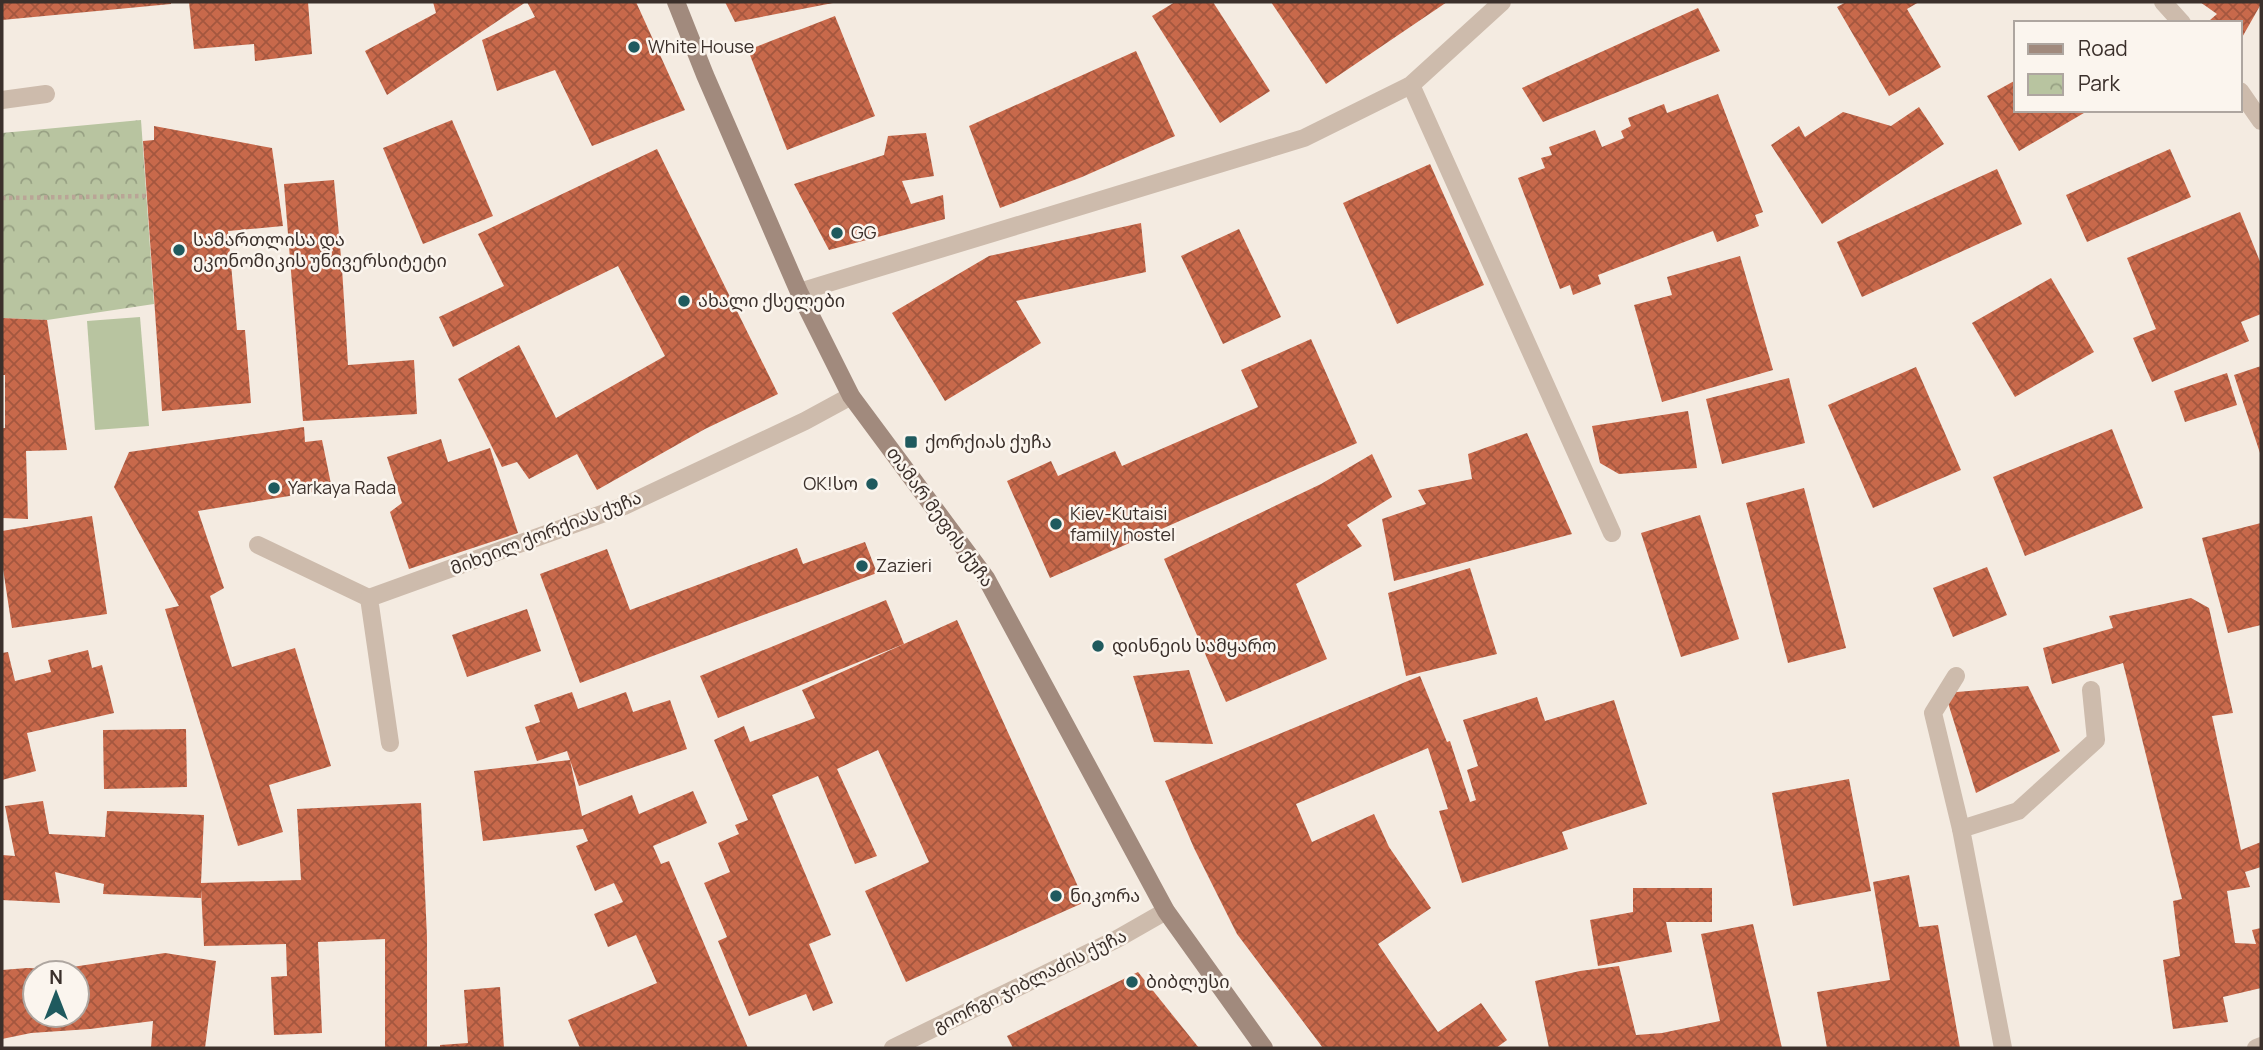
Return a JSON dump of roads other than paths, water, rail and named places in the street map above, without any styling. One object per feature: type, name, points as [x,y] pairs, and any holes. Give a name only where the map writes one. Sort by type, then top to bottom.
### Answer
[{"type":"main road","name":"თამარ მეფის ქუჩა","points":[[676,2],[799,292],[851,396],[986,578],[1166,911],[1264,1048]]},
{"type":"street","points":[[799,292],[1304,138],[1411,85],[1502,2]]},
{"type":"street","points":[[2163,2],[2180,21]]},
{"type":"street","points":[[1411,85],[1612,533]]},
{"type":"street","points":[[2,100],[46,93]]},
{"type":"street","points":[[2242,94],[2261,121]]},
{"type":"street","name":"მიხეილ ქორქიას ქუჩა","points":[[369,598],[624,506],[805,421],[851,396]]},
{"type":"street","points":[[258,545],[369,598],[390,743]]},
{"type":"street","points":[[1956,676],[1934,713],[1961,829],[2003,1048]]},
{"type":"street","points":[[1961,829],[2018,811],[2096,740],[2091,690]]},
{"type":"street","name":"გიორგი ჯიბლაძის ქუჩა","points":[[893,1048],[1117,939],[1166,911]]},
{"type":"place","name":"White House","points":[[634,47]]},
{"type":"place","name":"GG","points":[[837,233]]},
{"type":"place","name":"სამართლისა და ეკონომიკის უნივერსიტეტი","points":[[179,250]]},
{"type":"place","name":"ახალი ქსელები","points":[[684,301]]},
{"type":"place","name":"ქორქიას ქუჩა","points":[[911,442]]},
{"type":"place","name":"OK!სო","points":[[872,484]]},
{"type":"place","name":"Yarkaya Rada","points":[[274,488]]},
{"type":"place","name":"Kiev-Kutaisi family hostel","points":[[1056,524]]},
{"type":"place","name":"Zazieri","points":[[862,566]]},
{"type":"place","name":"დისნეის სამყარო","points":[[1098,646]]},
{"type":"place","name":"ნიკორა","points":[[1056,896]]},
{"type":"place","name":"ბიბლუსი","points":[[1132,982]]}]
